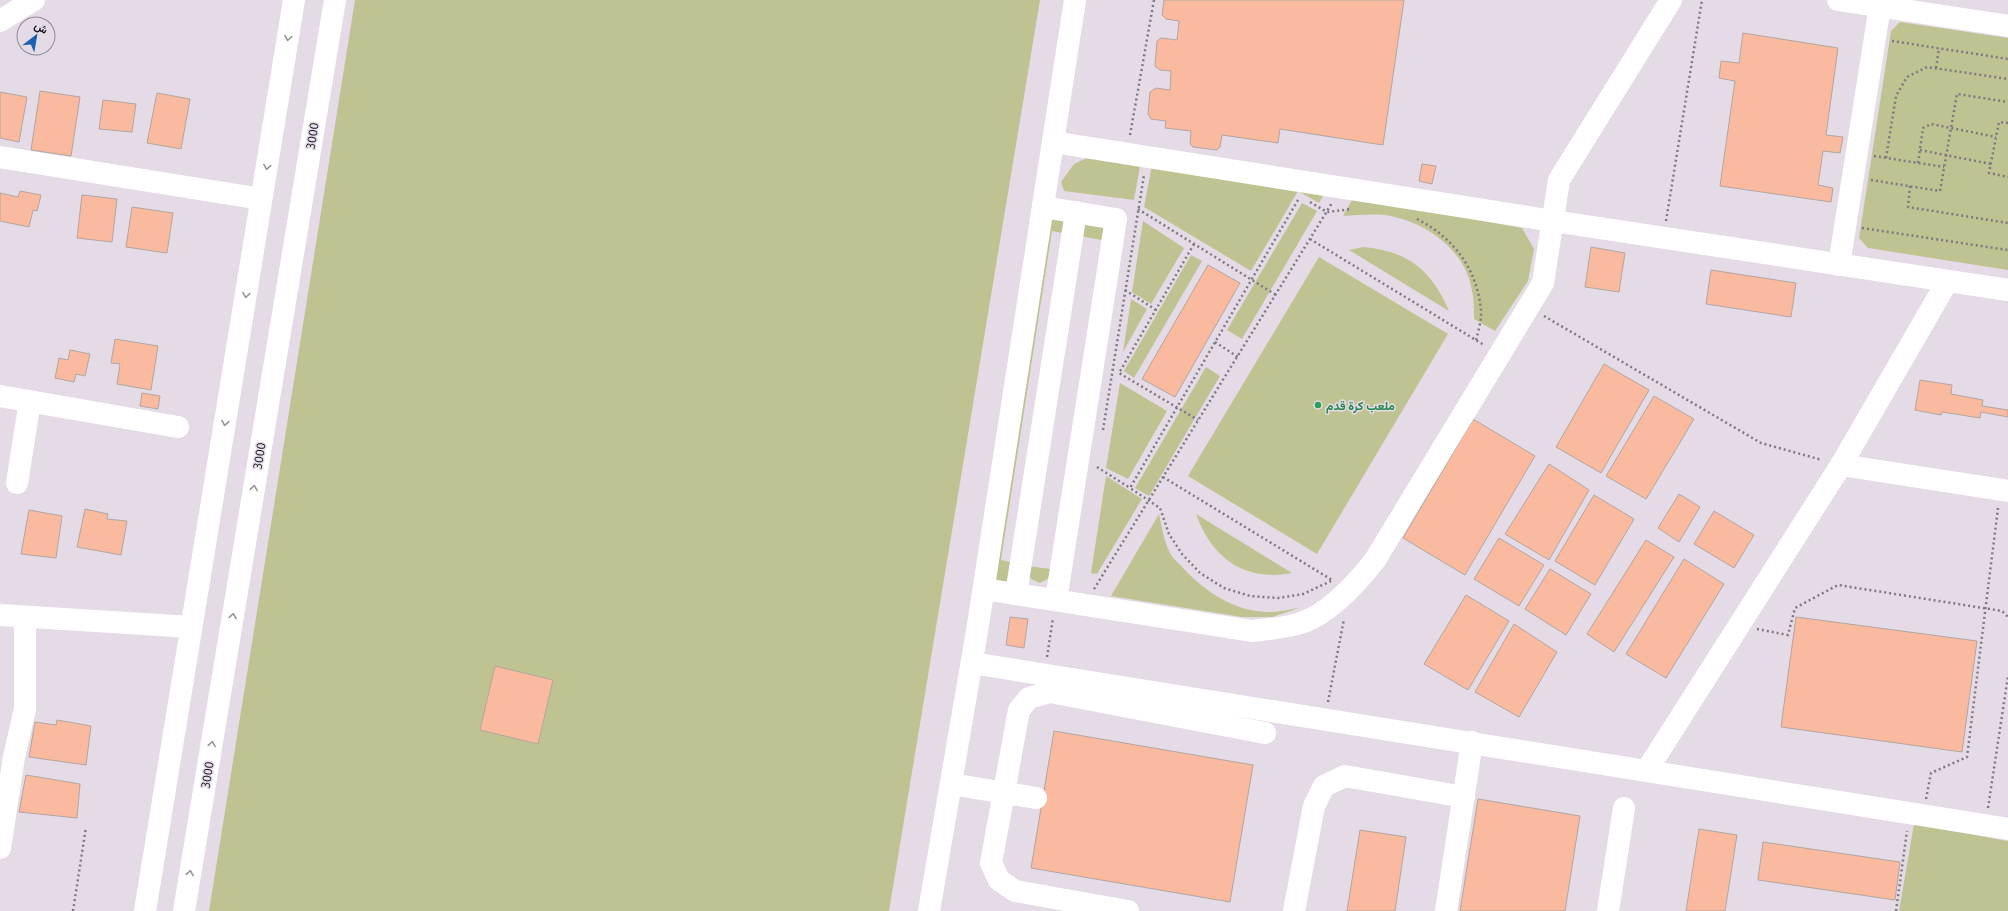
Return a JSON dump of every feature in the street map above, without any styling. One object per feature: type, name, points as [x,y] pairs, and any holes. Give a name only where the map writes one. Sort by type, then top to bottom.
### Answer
[{"type":"street","points":[[0,21],[34,0]]},
{"type":"street","points":[[145,911],[294,0]]},
{"type":"street","name":"3000","points":[[184,911],[335,0]]},
{"type":"street","points":[[930,911],[984,588],[1075,0]]},
{"type":"street","points":[[984,588],[1252,631],[1280,627],[1304,621],[1324,610],[1340,585],[1355,586],[1375,560],[1543,283],[1559,180],[1671,0]]},
{"type":"street","points":[[1838,0],[2008,26]]},
{"type":"street","points":[[1838,265],[1880,6]]},
{"type":"street","points":[[1053,142],[1553,221],[1947,282],[2008,290]]},
{"type":"street","points":[[0,156],[261,200]]},
{"type":"street","points":[[1043,207],[1116,219],[1056,600]]},
{"type":"street","points":[[1016,594],[1076,212]]},
{"type":"street","points":[[1646,770],[1841,465],[1947,282]]},
{"type":"street","points":[[0,396],[178,427]]},
{"type":"street","points":[[17,484],[30,401]]},
{"type":"street","points":[[1841,465],[2004,490]]},
{"type":"street","points":[[0,615],[191,627]]},
{"type":"street","points":[[0,848],[7,756],[25,709],[25,617]]},
{"type":"street","points":[[972,663],[2008,829]]},
{"type":"street","points":[[1128,911],[1015,891],[999,880],[991,863],[1019,710],[1029,698],[1050,692],[1265,733]]},
{"type":"street","points":[[1446,911],[1472,742]]},
{"type":"street","points":[[1294,911],[1314,806],[1324,786],[1345,776],[1464,797]]},
{"type":"street","points":[[951,784],[1036,798]]},
{"type":"street","points":[[1608,911],[1624,808]]},
{"type":"path","points":[[1126,153],[1154,0]]},
{"type":"path","points":[[1663,238],[1702,0]]},
{"type":"path","points":[[1875,38],[2008,59]]},
{"type":"path","points":[[1936,68],[1939,48]]},
{"type":"path","points":[[1886,158],[1896,96],[1907,77],[1927,67],[2008,79]]},
{"type":"path","points":[[1853,177],[1940,191],[1957,94],[2008,102]]},
{"type":"path","points":[[2008,124],[1999,122],[1989,174],[2008,177]]},
{"type":"path","points":[[1918,163],[1923,128],[1931,124],[1996,137]]},
{"type":"path","points":[[1920,150],[1991,164]]},
{"type":"path","points":[[1857,153],[1944,167]]},
{"type":"path","points":[[1910,186],[1908,207],[2008,224]]},
{"type":"path","points":[[1084,604],[1342,188]]},
{"type":"path","points":[[1130,488],[1300,196]]},
{"type":"path","points":[[1307,200],[1327,212],[1354,209]]},
{"type":"path","points":[[1138,209],[1276,295]]},
{"type":"path","points":[[1413,217],[1430,225],[1451,241],[1467,262],[1476,289],[1481,311],[1476,341]]},
{"type":"path","points":[[1845,225],[2008,250]]},
{"type":"path","points":[[1310,239],[1499,355]]},
{"type":"path","points":[[1119,373],[1194,244]]},
{"type":"path","points":[[1125,290],[1156,310]]},
{"type":"path","points":[[1528,307],[1761,443],[1841,465]]},
{"type":"path","points":[[1215,342],[1238,357]]},
{"type":"path","points":[[1113,369],[1198,420]]},
{"type":"path","points":[[1097,467],[1160,508],[1169,534],[1182,554],[1200,573],[1224,588],[1250,596],[1278,598],[1303,594],[1340,585]]},
{"type":"path","points":[[1163,478],[1340,585]]},
{"type":"path","points":[[1896,911],[1916,814],[1931,773],[1967,757],[1986,609],[2004,490]]},
{"type":"path","points":[[1325,719],[1340,585]]},
{"type":"path","points":[[1739,625],[1788,635],[1795,608],[1838,585],[2002,611],[2008,617]]},
{"type":"path","points":[[1044,674],[1056,600]]},
{"type":"path","points":[[1986,825],[2008,676]]},
{"type":"path","points":[[73,911],[86,827]]},
{"type":"green space","points":[[355,0],[1040,0],[889,911],[209,911]]},
{"type":"green space","points":[[1900,22],[2008,38],[2008,270],[1868,248],[1859,238],[1891,31]]},
{"type":"green space","points":[[1089,157],[1141,161],[1134,200],[1064,191],[1061,182],[1074,164]]},
{"type":"green space","points":[[1152,165],[1327,189],[1319,203],[1298,191],[1251,271],[1144,207]]},
{"type":"green space","points":[[1353,198],[1522,228],[1534,249],[1528,281],[1495,331],[1474,319],[1473,294],[1467,273],[1453,251],[1443,241],[1420,226],[1395,217],[1376,215],[1343,216]]},
{"type":"green space","points":[[1302,203],[1317,211],[1242,339],[1227,330]]},
{"type":"green space","points":[[1063,217],[1067,234],[1052,231],[1001,560],[1014,563],[1007,583],[997,582],[995,577],[1050,222],[1054,218]]},
{"type":"green space","points":[[1143,221],[1184,248],[1151,304],[1132,292]]},
{"type":"green space","points":[[1085,223],[1100,223],[1104,229],[1101,240],[1080,236]]},
{"type":"green space","points":[[1363,247],[1379,249],[1392,253],[1405,258],[1416,265],[1434,284],[1449,311],[1349,250]]},
{"type":"green space","points":[[1191,255],[1202,261],[1134,378],[1124,371]]},
{"type":"green space","name":"ملعب كرة قدم","points":[[1319,257],[1448,334],[1317,554],[1188,476]]},
{"type":"green space","points":[[1131,299],[1147,309],[1123,352]]},
{"type":"green space","points":[[1206,367],[1220,376],[1149,496],[1135,488]]},
{"type":"green space","points":[[1120,383],[1167,411],[1128,479],[1106,468]]},
{"type":"green space","points":[[1106,476],[1142,499],[1097,574],[1091,573]]},
{"type":"green space","points":[[1159,514],[1165,540],[1171,555],[1192,577],[1212,593],[1234,605],[1246,609],[1274,612],[1299,608],[1272,617],[1242,617],[1111,596]]},
{"type":"green space","points":[[1196,514],[1292,573],[1275,575],[1259,574],[1245,570],[1232,563],[1211,543]]},
{"type":"green space","points":[[1028,566],[1050,569],[1049,578],[1040,583],[1031,579],[1028,573]]},
{"type":"green space","points":[[1914,824],[2008,841],[2008,911],[1899,911]]},
{"type":"building","points":[[1164,0],[1404,0],[1383,145],[1280,129],[1278,143],[1222,135],[1220,147],[1217,150],[1193,147],[1190,144],[1191,131],[1165,128],[1166,121],[1151,119],[1148,114],[1150,92],[1156,88],[1170,90],[1171,71],[1160,70],[1155,66],[1157,41],[1161,38],[1177,40],[1179,21],[1166,19],[1162,15]]},
{"type":"building","points":[[1743,33],[1838,48],[1826,135],[1843,137],[1840,153],[1823,151],[1818,185],[1833,188],[1831,202],[1720,186],[1735,81],[1719,78],[1721,61],[1739,63]]},
{"type":"building","points":[[40,91],[80,97],[71,156],[31,150]]},
{"type":"building","points":[[0,92],[27,97],[19,142],[0,138]]},
{"type":"building","points":[[157,93],[190,99],[181,149],[147,143]]},
{"type":"building","points":[[103,100],[136,104],[132,132],[99,129]]},
{"type":"building","points":[[1422,164],[1436,166],[1432,184],[1419,181]]},
{"type":"building","points":[[20,191],[41,195],[37,211],[33,210],[29,227],[0,221],[0,193],[18,197]]},
{"type":"building","points":[[82,195],[117,199],[112,242],[77,238]]},
{"type":"building","points":[[132,207],[173,213],[167,253],[126,247]]},
{"type":"building","points":[[1591,247],[1625,253],[1619,292],[1585,287]]},
{"type":"building","points":[[1208,265],[1240,283],[1175,397],[1142,379]]},
{"type":"building","points":[[1711,270],[1796,283],[1791,317],[1706,304]]},
{"type":"building","points":[[115,339],[158,346],[151,390],[117,384],[120,364],[111,363]]},
{"type":"building","points":[[70,350],[90,354],[85,376],[76,374],[74,382],[55,378],[59,358],[68,360]]},
{"type":"building","points":[[1604,364],[1649,390],[1601,473],[1556,447]]},
{"type":"building","points":[[1920,380],[1952,385],[1951,394],[1983,400],[1982,406],[2008,410],[2008,417],[1981,412],[1980,418],[1942,412],[1941,415],[1915,410]]},
{"type":"building","points":[[142,393],[160,396],[158,409],[140,406]]},
{"type":"building","points":[[1654,396],[1694,419],[1646,499],[1606,476]]},
{"type":"building","points":[[1473,419],[1535,456],[1465,575],[1403,538]]},
{"type":"building","points":[[1549,464],[1589,490],[1549,560],[1505,534]]},
{"type":"building","points":[[1679,494],[1700,507],[1679,542],[1658,528]]},
{"type":"building","points":[[1594,495],[1634,519],[1595,585],[1555,561]]},
{"type":"building","points":[[85,509],[108,514],[107,519],[127,521],[121,555],[77,547]]},
{"type":"building","points":[[29,510],[62,516],[56,558],[21,554]]},
{"type":"building","points":[[1714,511],[1754,535],[1734,568],[1694,544]]},
{"type":"building","points":[[1499,538],[1544,565],[1519,606],[1474,579]]},
{"type":"building","points":[[1646,540],[1674,557],[1614,652],[1587,634]]},
{"type":"building","points":[[1684,559],[1724,584],[1666,678],[1626,654]]},
{"type":"building","points":[[1550,569],[1591,594],[1566,635],[1525,609]]},
{"type":"building","points":[[1466,595],[1509,621],[1468,690],[1424,664]]},
{"type":"building","points":[[1010,617],[1028,619],[1024,648],[1006,645]]},
{"type":"building","points":[[1796,617],[1977,641],[1962,752],[1781,727]]},
{"type":"building","points":[[1514,624],[1557,652],[1519,717],[1475,692]]},
{"type":"building","points":[[495,666],[553,680],[538,744],[480,730]]},
{"type":"building","points":[[57,720],[91,726],[86,765],[29,757],[35,722],[56,725]]},
{"type":"building","points":[[1054,731],[1253,765],[1230,902],[1031,868]]},
{"type":"building","points":[[26,775],[80,784],[77,818],[19,812]]},
{"type":"building","points":[[1478,799],[1580,816],[1565,911],[1460,911]]},
{"type":"building","points":[[1699,829],[1737,835],[1725,911],[1686,911]]},
{"type":"building","points":[[1360,830],[1406,837],[1395,911],[1347,911]]},
{"type":"building","points":[[1763,842],[1900,862],[1895,900],[1758,880]]},
{"type":"place","name":"ملعب كرة قدم","points":[[1318,405]]}]
